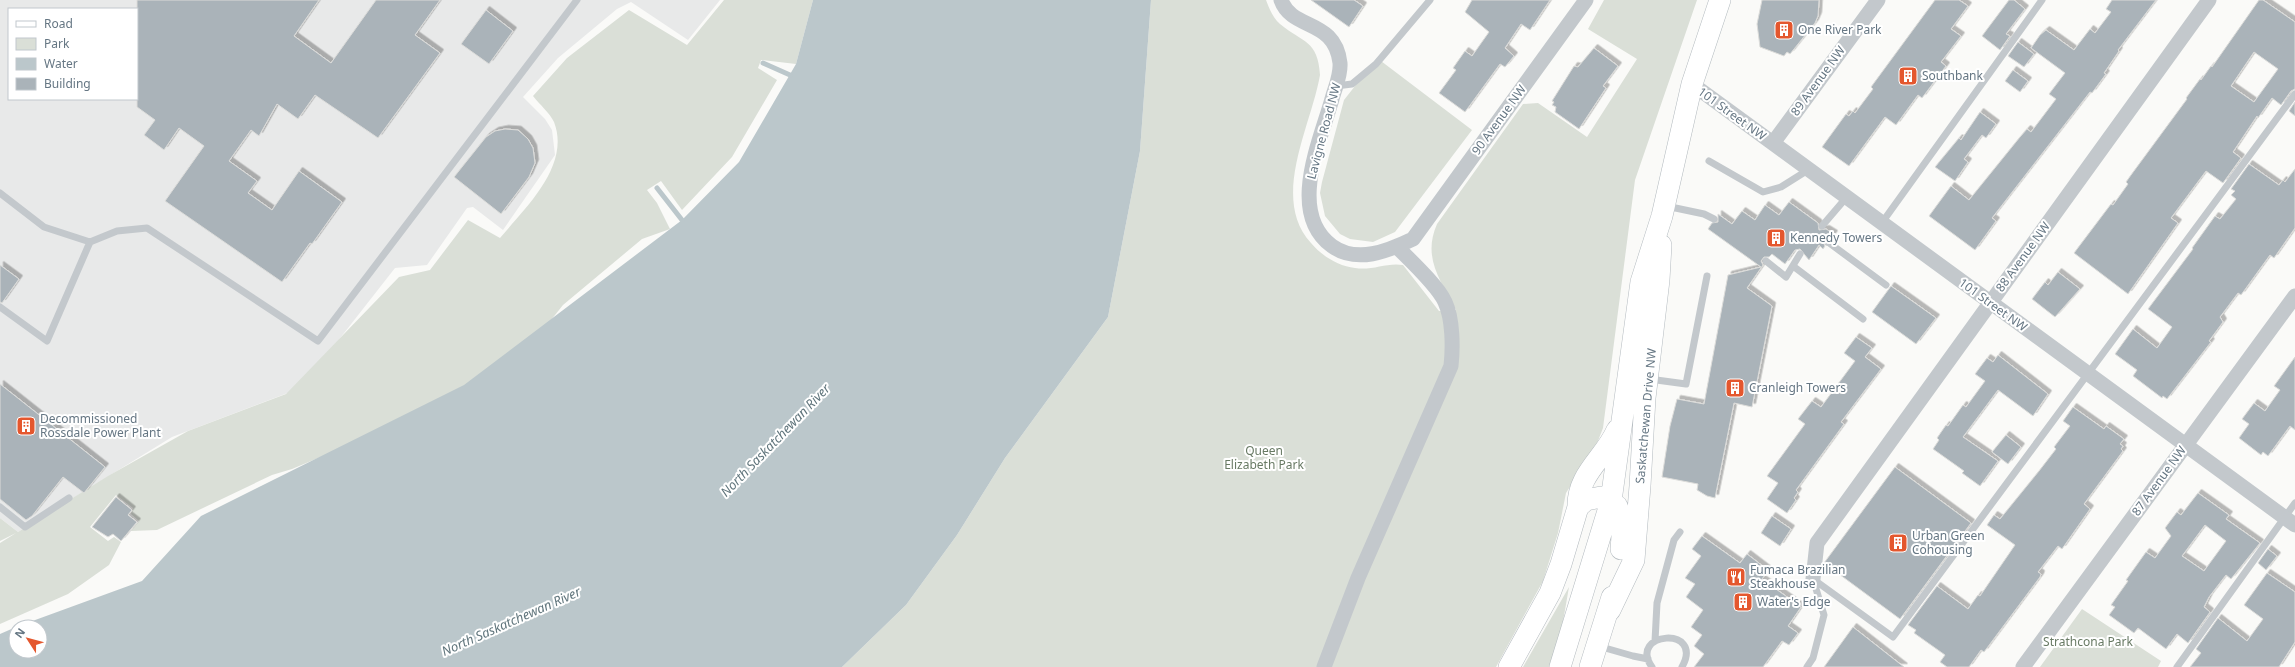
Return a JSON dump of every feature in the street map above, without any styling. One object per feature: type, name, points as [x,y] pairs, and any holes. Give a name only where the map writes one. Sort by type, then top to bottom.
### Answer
[{"type":"main road","name":"Saskatchewan Drive NW","points":[[1560,667],[1611,501],[1641,282],[1663,211],[1692,84],[1720,0]]},
{"type":"main road","name":"Saskatchewan Drive NW","points":[[1610,610],[1634,560],[1647,379],[1659,280],[1663,211]]},
{"type":"main road","points":[[1509,667],[1550,593],[1562,564],[1578,507],[1579,489],[1584,479],[1606,449],[1623,417]]},
{"type":"main road","points":[[1578,507],[1592,497],[1601,497],[1611,501]]},
{"type":"main road","name":"Saskatchewan Drive NW","points":[[1590,667],[1610,610],[1620,561],[1623,524],[1617,506],[1611,501]]},
{"type":"street","name":"Lavigne Road NW","points":[[1281,0],[1288,12],[1296,18],[1316,26],[1333,42],[1338,53],[1340,65],[1336,86],[1312,169],[1308,196],[1311,219],[1324,239],[1334,247],[1346,252],[1360,255],[1373,254],[1397,247],[1413,239]]},
{"type":"street","name":"90 Avenue NW","points":[[1413,239],[1586,0]]},
{"type":"street","name":"89 Avenue NW","points":[[1773,143],[1878,0]]},
{"type":"street","name":"88 Avenue NW","points":[[1813,578],[1817,543],[2209,0]]},
{"type":"street","name":"101 Street NW","points":[[1692,84],[1881,224],[2290,521]]},
{"type":"street","points":[[1324,667],[1358,578],[1451,366],[1453,350],[1445,302],[1420,270],[1397,247]]},
{"type":"street","name":"87 Avenue NW","points":[[2023,667],[2295,296]]},
{"type":"lane","points":[[0,193],[44,227],[90,242],[117,231],[147,228],[318,341],[577,0]]},
{"type":"lane","points":[[1336,86],[1352,84],[1376,64],[1430,0]]},
{"type":"lane","points":[[1881,224],[2042,0]]},
{"type":"lane","points":[[1813,578],[1893,637],[2295,94]]},
{"type":"lane","points":[[1709,160],[1762,192],[1781,187],[1808,170]]},
{"type":"lane","points":[[1822,226],[1846,198]]},
{"type":"lane","points":[[1663,211],[1704,214],[1714,219]]},
{"type":"lane","points":[[0,307],[47,341],[90,242]]},
{"type":"lane","points":[[1828,242],[1886,285]]},
{"type":"lane","points":[[1766,262],[1786,276],[1800,254]]},
{"type":"lane","points":[[1793,266],[1863,319]]},
{"type":"lane","points":[[1647,379],[1686,384],[1707,276]]},
{"type":"lane","points":[[0,507],[25,527],[69,498]]},
{"type":"lane","points":[[2177,667],[2290,521],[2295,503]]},
{"type":"lane","points":[[1655,641],[1657,603],[1674,540],[1680,532]]},
{"type":"lane","points":[[1807,667],[1813,658],[1824,615],[1813,578]]},
{"type":"lane","points":[[1652,667],[1648,659],[1651,646],[1655,641],[1667,637],[1678,640],[1682,644],[1686,656],[1682,667]]},
{"type":"lane","points":[[1598,646],[1648,659]]},
{"type":"shaded area","points":[[0,0],[720,0],[688,40],[631,2],[617,9],[558,58],[523,97],[545,119],[552,130],[555,155],[503,230],[473,207],[467,208],[427,265],[395,268],[301,388],[172,437],[18,532],[0,518]]},
{"type":"green space","points":[[724,0],[813,0],[796,64],[761,60],[758,68],[777,80],[732,157],[682,210],[661,181],[647,190],[657,203],[670,229],[642,239],[563,305],[543,330],[483,376],[349,445],[292,469],[272,475],[157,530],[131,531],[139,521],[131,514],[133,508],[116,495],[90,527],[108,541],[114,537],[121,542],[109,565],[68,594],[11,619],[8,619],[8,620],[0,624],[0,543],[16,533],[0,541],[0,518],[18,532],[108,476],[188,431],[286,394],[399,277],[430,270],[468,220],[500,238],[533,200],[543,185],[551,170],[556,154],[558,138],[554,122],[533,96],[567,58],[629,10],[687,45]]},
{"type":"green space","name":"Queen Elizabeth Park","points":[[1151,0],[1266,0],[1275,19],[1313,48],[1319,64],[1320,75],[1302,139],[1293,184],[1294,205],[1299,225],[1315,248],[1331,260],[1342,265],[1361,269],[1397,264],[1403,265],[1439,311],[1456,310],[1439,279],[1432,259],[1433,236],[1437,224],[1523,104],[1538,103],[1587,137],[1637,59],[1588,29],[1604,0],[1697,0],[1635,180],[1603,428],[1596,446],[1566,493],[1558,533],[1543,581],[1496,667],[842,667],[906,605],[957,535],[1005,458],[1108,317],[1140,151]]},
{"type":"green space","points":[[1377,58],[1472,130],[1395,232],[1373,242],[1350,239],[1340,234],[1325,216],[1320,193],[1344,100]]},
{"type":"green space","points":[[1569,587],[1561,633],[1550,667],[1523,667]]},
{"type":"green space","name":"Strathcona Park","points":[[2082,609],[2161,661],[2158,667],[2040,667]]},
{"type":"water","name":"North Saskatchewan River","points":[[813,0],[1151,0],[1140,151],[1108,317],[1005,458],[957,535],[906,605],[842,667],[0,667],[0,634],[8,630],[8,659],[48,659],[48,619],[38,619],[142,581],[201,516],[464,385],[682,220],[739,162],[796,64]]},
{"type":"building","points":[[137,0],[319,0],[294,36],[331,63],[376,0],[440,0],[415,35],[440,53],[378,138],[315,95],[298,119],[277,104],[259,136],[251,130],[229,161],[257,181],[248,193],[272,210],[299,171],[342,202],[282,282],[165,201],[204,146],[179,128],[164,150],[144,135],[155,120],[137,107]]},
{"type":"building","points":[[1311,0],[1354,0],[1363,6],[1349,27]]},
{"type":"building","points":[[1472,0],[1550,0],[1530,30],[1521,24],[1505,48],[1514,56],[1505,67],[1500,64],[1465,112],[1439,93],[1456,70],[1453,68],[1465,51],[1472,56],[1489,32],[1465,12]]},
{"type":"building","name":"One River Park","points":[[1762,0],[1819,0],[1818,16],[1815,23],[1790,54],[1787,52],[1784,56],[1760,47],[1757,24]]},
{"type":"building","name":"Southbank","points":[[1935,0],[1959,0],[1968,6],[1951,29],[1961,36],[1941,62],[1946,66],[1922,98],[1918,95],[1896,125],[1885,117],[1849,166],[1822,147],[1846,114],[1849,116],[1853,111],[1855,113],[1873,89],[1871,87]]},
{"type":"building","points":[[2009,0],[2014,0],[2025,9],[2006,34],[2010,36],[2000,50],[1982,36]]},
{"type":"building","points":[[2112,0],[2156,0],[2118,50],[2119,51],[2104,73],[2106,74],[2092,93],[2090,92],[1992,218],[1996,221],[1975,250],[1929,216],[1951,186],[1969,200],[2027,129],[2031,132],[2056,99],[2049,94],[2065,73],[2031,48],[2040,35],[2046,30],[2074,50],[2090,29],[2095,33],[2111,12],[2106,9]]},
{"type":"building","points":[[2259,0],[2263,0],[2295,22],[2295,89],[2291,91],[2281,105],[2272,98],[2258,118],[2257,116],[2233,152],[2241,158],[2223,183],[2206,171],[2171,218],[2178,223],[2128,294],[2074,253],[2111,204],[2113,205],[2128,184],[2126,182],[2187,99],[2186,98],[2200,79],[2201,80],[2211,66],[2212,67]],"holes":[[[2254,52],[2278,69],[2254,102],[2231,86]]]},
{"type":"building","points":[[486,10],[513,31],[489,64],[461,44]]},
{"type":"building","points":[[2018,42],[2034,54],[2024,67],[2008,56]]},
{"type":"building","points":[[1594,48],[1618,66],[1603,86],[1606,88],[1579,129],[1555,112],[1556,107],[1552,105],[1554,102],[1552,101],[1574,66],[1578,67]]},
{"type":"building","points":[[2013,70],[2028,81],[2020,92],[2005,81]]},
{"type":"building","points":[[2295,102],[2295,116],[2289,111]]},
{"type":"building","points":[[1980,112],[1996,124],[1986,138],[1982,135],[1964,159],[1968,162],[1955,181],[1935,167],[1959,138],[1961,140]]},
{"type":"building","points":[[505,129],[518,130],[528,139],[533,148],[535,163],[529,177],[501,214],[454,177],[486,137],[495,131]]},
{"type":"building","points":[[2249,164],[2279,185],[2283,180],[2285,182],[2295,169],[2295,228],[2274,258],[2270,255],[2241,295],[2238,293],[2220,317],[2223,322],[2209,341],[2211,342],[2167,399],[2163,396],[2162,398],[2133,376],[2137,370],[2115,354],[2133,329],[2157,348],[2172,327],[2148,309],[2193,249],[2192,248],[2215,216],[2220,219],[2236,199],[2231,195],[2235,191],[2231,189]]},
{"type":"building","name":"Cranleigh Towers","points":[[1789,202],[1818,223],[1819,230],[1826,229],[1834,234],[1831,238],[1824,239],[1823,242],[1825,246],[1823,249],[1819,245],[1809,260],[1800,249],[1795,250],[1785,264],[1772,254],[1769,257],[1764,257],[1761,261],[1763,265],[1747,288],[1772,306],[1752,407],[1734,403],[1715,498],[1707,496],[1697,490],[1698,484],[1662,477],[1670,426],[1677,399],[1704,404],[1728,275],[1761,267],[1708,229],[1712,223],[1718,222],[1718,214],[1732,224],[1742,211],[1755,220],[1765,205],[1779,215]]},
{"type":"building","points":[[0,265],[19,279],[2,303],[0,302]]},
{"type":"building","points":[[2058,272],[2080,289],[2055,317],[2032,299],[2045,282],[2048,285]]},
{"type":"building","points":[[1891,286],[1936,318],[1916,344],[1872,312]]},
{"type":"building","points":[[1856,337],[1872,348],[1865,357],[1881,369],[1841,422],[1844,424],[1796,490],[1798,492],[1794,498],[1796,500],[1787,513],[1767,499],[1778,483],[1767,476],[1805,424],[1798,419],[1812,401],[1821,407],[1855,361],[1844,353]]},
{"type":"building","points":[[1998,355],[2048,394],[2033,416],[1998,390],[1963,437],[1998,461],[1980,486],[1962,473],[1964,471],[1933,449],[1939,440],[1937,438],[1946,425],[1948,426],[1963,405],[1966,407],[1985,381],[1975,374],[1987,358],[1993,362]]},
{"type":"building","points":[[2295,357],[2295,430],[2290,426],[2268,456],[2263,452],[2261,455],[2239,438],[2249,424],[2242,419],[2254,403],[2265,411],[2280,390],[2274,386]]},
{"type":"building","name":"Decommissioned Rossdale Power Plant","points":[[0,384],[105,467],[84,493],[63,477],[32,516],[26,520],[0,499]]},
{"type":"building","points":[[2073,407],[2104,429],[2106,426],[2124,439],[2120,444],[2123,446],[2121,449],[2123,451],[2084,504],[2090,509],[2062,549],[2058,546],[2038,572],[2041,574],[2040,577],[1984,652],[1981,650],[1969,667],[1947,667],[1940,662],[1945,655],[1914,633],[1916,630],[1908,625],[1937,586],[1968,609],[1978,595],[1980,596],[2015,545],[1987,525],[1994,515],[2000,519],[2056,449],[2054,447],[2070,426],[2063,421]]},
{"type":"building","points":[[2006,435],[2021,447],[2008,464],[1992,452]]},
{"type":"building","name":"Urban Green Cohousing","points":[[1895,467],[1971,523],[1900,619],[1824,563]]},
{"type":"building","points":[[2198,493],[2229,515],[2226,519],[2260,543],[2231,579],[2226,575],[2209,597],[2204,607],[2210,612],[2188,643],[2177,634],[2166,649],[2138,628],[2134,633],[2109,615],[2115,607],[2111,605],[2128,581],[2126,580],[2146,552],[2155,558],[2171,536],[2165,528],[2177,512],[2181,515]],"holes":[[[2205,525],[2226,541],[2204,571],[2182,556]]]},
{"type":"building","points":[[116,497],[132,510],[128,515],[137,522],[121,541],[113,534],[108,537],[92,527]]},
{"type":"building","points":[[1772,516],[1791,529],[1780,546],[1761,533]]},
{"type":"building","name":"Water's Edge","points":[[1702,536],[1740,563],[1747,554],[1768,570],[1762,579],[1801,607],[1788,626],[1798,633],[1789,645],[1782,641],[1763,667],[1694,667],[1704,654],[1694,646],[1702,635],[1691,627],[1703,610],[1686,597],[1695,584],[1685,578],[1701,556],[1692,549]]},
{"type":"building","points":[[2268,549],[2277,556],[2266,570],[2258,563]]},
{"type":"building","points":[[2267,573],[2295,592],[2295,642],[2279,667],[2190,667],[2201,653],[2196,649],[2218,618],[2247,641],[2263,619],[2244,605]]},
{"type":"building","points":[[1853,627],[1904,667],[1824,667]]},
{"type":"waterway","points":[[763,63],[790,75]]},
{"type":"waterway","points":[[657,188],[682,220]]},
{"type":"place","name":"One River Park","points":[[1784,30]]},
{"type":"place","name":"Southbank","points":[[1908,76]]},
{"type":"place","name":"Kennedy Towers","points":[[1776,238]]},
{"type":"place","name":"Cranleigh Towers","points":[[1735,388]]},
{"type":"place","name":"Decommissioned Rossdale Power Plant","points":[[26,426]]},
{"type":"place","name":"Urban Green Cohousing","points":[[1898,543]]},
{"type":"place","name":"Fumaca Brazilian Steakhouse","points":[[1736,577]]},
{"type":"place","name":"Water's Edge","points":[[1743,602]]}]
